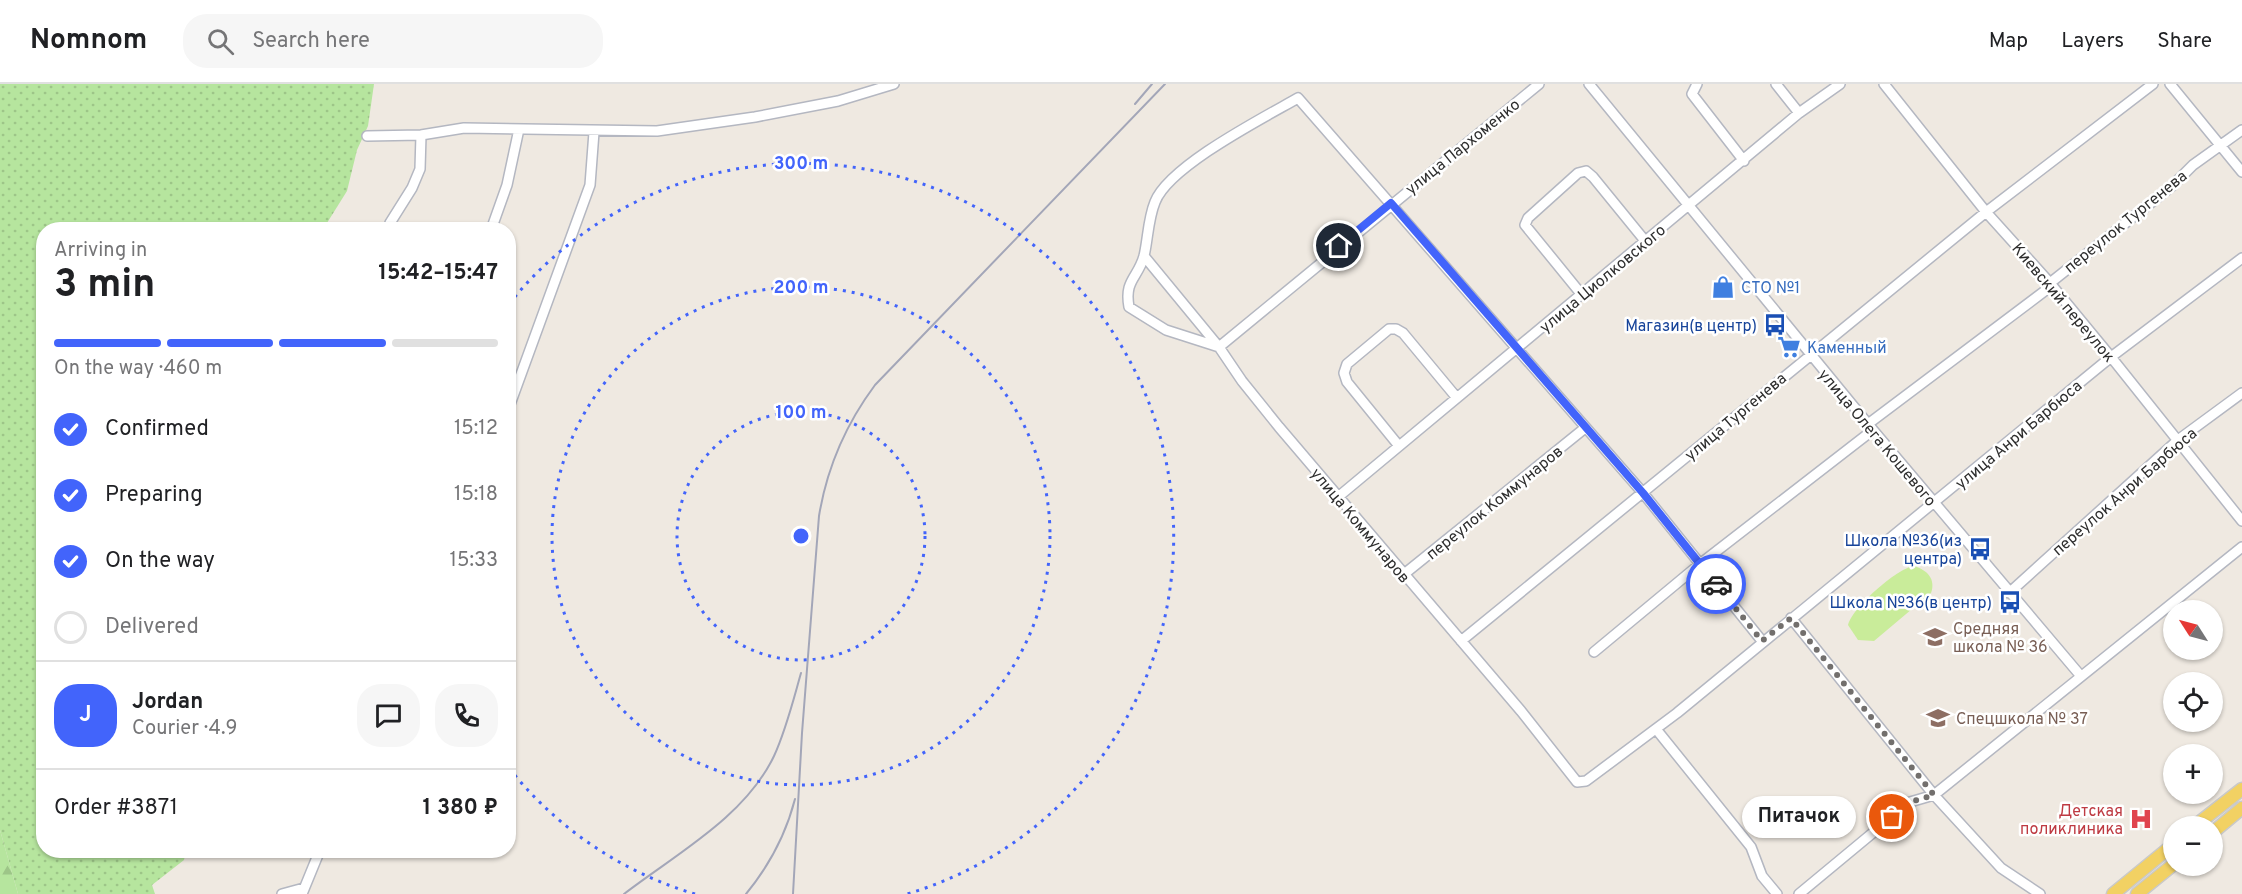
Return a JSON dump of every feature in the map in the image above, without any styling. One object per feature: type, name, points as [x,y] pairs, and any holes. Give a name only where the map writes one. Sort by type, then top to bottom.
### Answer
[{"type":"main road","points":[[2208,816],[2242,789]]},
{"type":"main road","points":[[2223,824],[2242,808]]},
{"type":"main road","points":[[2112,894],[2163,853]]},
{"type":"main road","points":[[2137,894],[2163,873]]},
{"type":"street","points":[[367,136],[421,135],[464,128],[594,132],[657,131],[755,117],[838,101],[894,84]]},
{"type":"street","name":"улица Пархоменко","points":[[1219,347],[1391,203],[1539,84]]},
{"type":"street","name":"улица Олега Кошевого","points":[[1589,84],[1870,427],[2080,675]]},
{"type":"street","points":[[1697,84],[1692,94],[1744,161]]},
{"type":"street","points":[[1776,84],[1799,113]]},
{"type":"street","name":"улица Циолковского","points":[[1338,497],[1799,113],[1840,84]]},
{"type":"street","name":"Киевский переулок","points":[[1884,84],[1986,212],[2050,283],[2111,357],[2242,521]]},
{"type":"street","name":"улица Тургенева","points":[[1461,641],[1986,212],[2153,84]]},
{"type":"street","points":[[2170,84],[2242,172]]},
{"type":"street","points":[[1219,347],[1166,330],[1129,307],[1126,292],[1144,256],[1155,202],[1167,181],[1236,134],[1298,98],[1643,493],[1762,641]]},
{"type":"street","points":[[494,222],[507,185],[519,129]]},
{"type":"street","name":"переулок Тургенева","points":[[1594,652],[1870,427],[2046,290],[2050,283],[2137,215],[2219,146],[2242,130]]},
{"type":"street","points":[[516,388],[590,185],[594,132]]},
{"type":"street","points":[[391,222],[412,188],[420,170],[421,135]]},
{"type":"street","points":[[1582,295],[1525,225],[1528,218],[1578,173],[1586,171],[1593,177],[1646,242]]},
{"type":"street","name":"улица Коммунаров","points":[[1144,256],[1219,347],[1242,381],[1572,776]]},
{"type":"street","name":"улица Анри Барбюса","points":[[1572,776],[1577,782],[1586,781],[1656,729],[2111,357],[2242,258]]},
{"type":"street","points":[[1399,446],[1347,382],[1344,373],[1347,364],[1389,329],[1396,329],[1402,333],[1457,398]]},
{"type":"street","name":"переулок Анри Барбюса","points":[[2009,593],[2178,440],[2242,393]]},
{"type":"street","name":"переулок Коммунаров","points":[[1403,575],[1585,428]]},
{"type":"street","points":[[1800,894],[1910,802],[1934,795],[2080,675],[2242,547]]},
{"type":"street","points":[[1791,618],[1934,795],[2001,868],[2040,894]]},
{"type":"street","points":[[1656,729],[1751,847],[1762,876],[1777,894]]},
{"type":"street","points":[[282,894],[303,891],[317,858]]},
{"type":"green space","points":[[0,84],[374,84],[368,126],[357,150],[347,191],[328,222],[36,222],[36,858],[184,858],[152,885],[155,894],[18,894],[0,830]]},
{"type":"green space","points":[[1914,566],[1923,570],[1931,579],[1931,593],[1874,641],[1858,640],[1848,625],[1857,609],[1886,581],[1906,568]]},
{"type":"green space","points":[[0,830],[18,894],[0,894]]},
{"type":"railway","points":[[1135,104],[1152,84]]},
{"type":"railway","points":[[793,894],[802,733],[819,516],[827,480],[839,447],[855,415],[875,385],[1165,84]]},
{"type":"railway","points":[[624,894],[708,833],[746,798],[774,756],[786,726],[801,673]]},
{"type":"railway","points":[[746,894],[776,849],[795,799]]},
{"type":"way so far","points":[[1716,584],[1762,641],[1791,618],[1934,795],[1910,802],[1892,817]]},
{"type":"place","name":"СТО №1","points":[[1723,287]]},
{"type":"place","name":"Магазин(в центр)","points":[[1775,325]]},
{"type":"place","name":"Каменный","points":[[1789,347]]},
{"type":"place","name":"Школа №36(из центра)","points":[[1980,549]]},
{"type":"place","name":"Школа №36(в центр)","points":[[2010,602]]},
{"type":"place","name":"Средняя школа № 36","points":[[1935,637]]},
{"type":"place","name":"Спецшкола № 37","points":[[1938,718]]},
{"type":"place","name":"Питачок","points":[[1892,817]]},
{"type":"place","name":"Детская поликлиника","points":[[2141,819]]},
{"type":"route","points":[[1339,246],[1391,203],[1643,493],[1716,584]]}]
